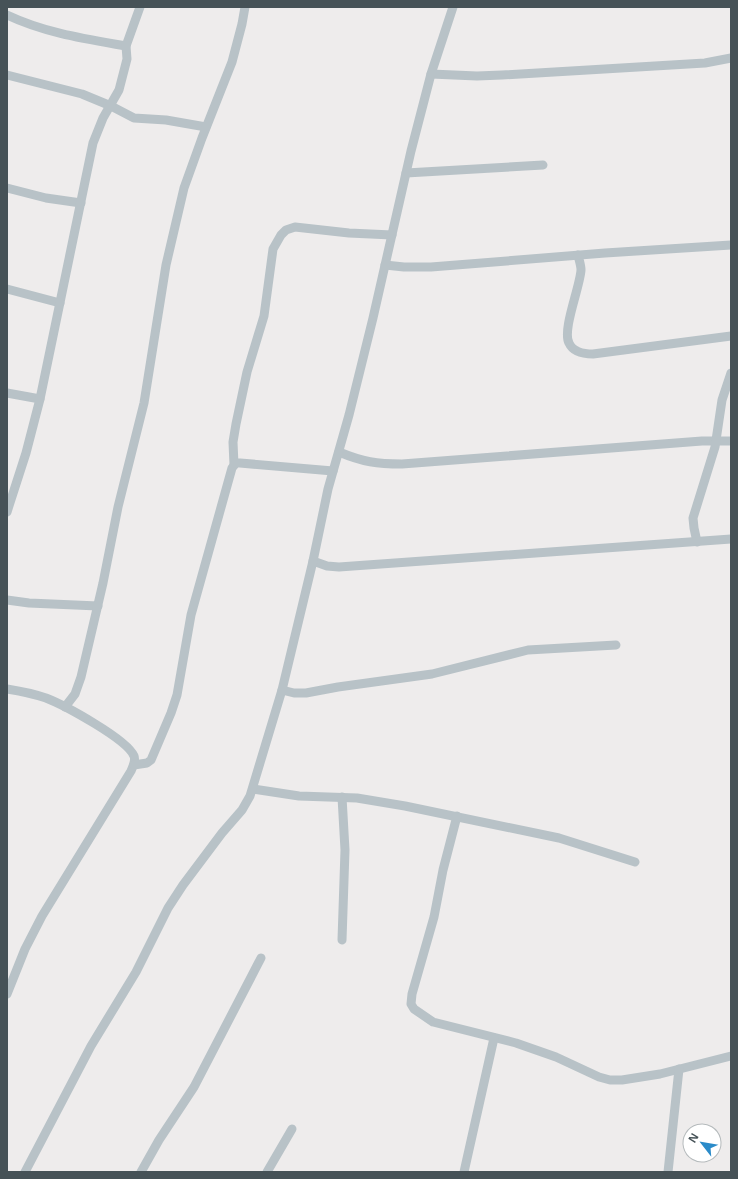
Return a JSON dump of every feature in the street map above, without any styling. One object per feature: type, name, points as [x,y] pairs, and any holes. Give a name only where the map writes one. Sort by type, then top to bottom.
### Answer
[{"type":"street","points":[[7,512],[10,494],[26,453],[40,399],[82,203],[93,144],[100,125],[119,90],[127,59],[126,46],[140,7]]},
{"type":"street","points":[[65,707],[75,694],[80,682],[98,606],[118,507],[144,404],[162,289],[184,188],[232,62],[245,7]]},
{"type":"street","points":[[25,1172],[91,1046],[131,981],[168,908],[183,885],[222,833],[245,806],[253,789],[282,690],[313,561],[332,471],[339,452],[367,344],[406,173],[431,74],[452,7]]},
{"type":"street","points":[[7,15],[38,28],[60,34],[126,46]]},
{"type":"street","points":[[431,74],[476,76],[502,75],[705,63],[731,58]]},
{"type":"street","points":[[7,75],[67,90],[111,106],[134,118],[161,119],[206,127]]},
{"type":"street","points":[[406,173],[543,165]]},
{"type":"street","points":[[7,188],[46,198],[82,203]]},
{"type":"street","points":[[134,765],[144,764],[151,760],[174,705],[180,683],[185,646],[194,602],[229,474],[234,465],[233,442],[236,424],[247,372],[264,316],[273,249],[281,234],[295,226],[349,233],[392,235]]},
{"type":"street","points":[[385,265],[431,267],[578,255],[731,245]]},
{"type":"street","points":[[578,255],[581,270],[567,339],[575,351],[593,354],[731,336]]},
{"type":"street","points":[[7,289],[60,303]]},
{"type":"street","points":[[697,542],[694,528],[694,518],[717,440],[722,400],[731,373]]},
{"type":"street","points":[[7,393],[40,399]]},
{"type":"street","points":[[339,452],[360,460],[374,463],[402,464],[717,440],[731,441]]},
{"type":"street","points":[[234,465],[246,463],[332,471]]},
{"type":"street","points":[[313,561],[327,566],[339,567],[731,539]]},
{"type":"street","points":[[7,600],[29,603],[98,606]]},
{"type":"street","points":[[282,690],[294,693],[306,693],[442,672],[528,650],[616,645]]},
{"type":"street","points":[[7,689],[44,698],[82,716],[124,745],[134,756],[134,765],[42,916],[25,949],[7,994]]},
{"type":"street","points":[[253,789],[299,796],[342,797],[371,800],[457,816],[559,838],[635,862]]},
{"type":"street","points":[[342,797],[344,850],[342,940]]},
{"type":"street","points":[[457,816],[443,870],[434,917],[412,994],[411,1004],[416,1012],[433,1022],[536,1049],[599,1077],[610,1080],[633,1079],[660,1074],[731,1056]]},
{"type":"street","points":[[141,1172],[159,1140],[194,1087],[261,958]]},
{"type":"street","points":[[464,1172],[494,1038]]},
{"type":"street","points":[[668,1172],[679,1069]]},
{"type":"street","points":[[267,1172],[292,1129]]}]
